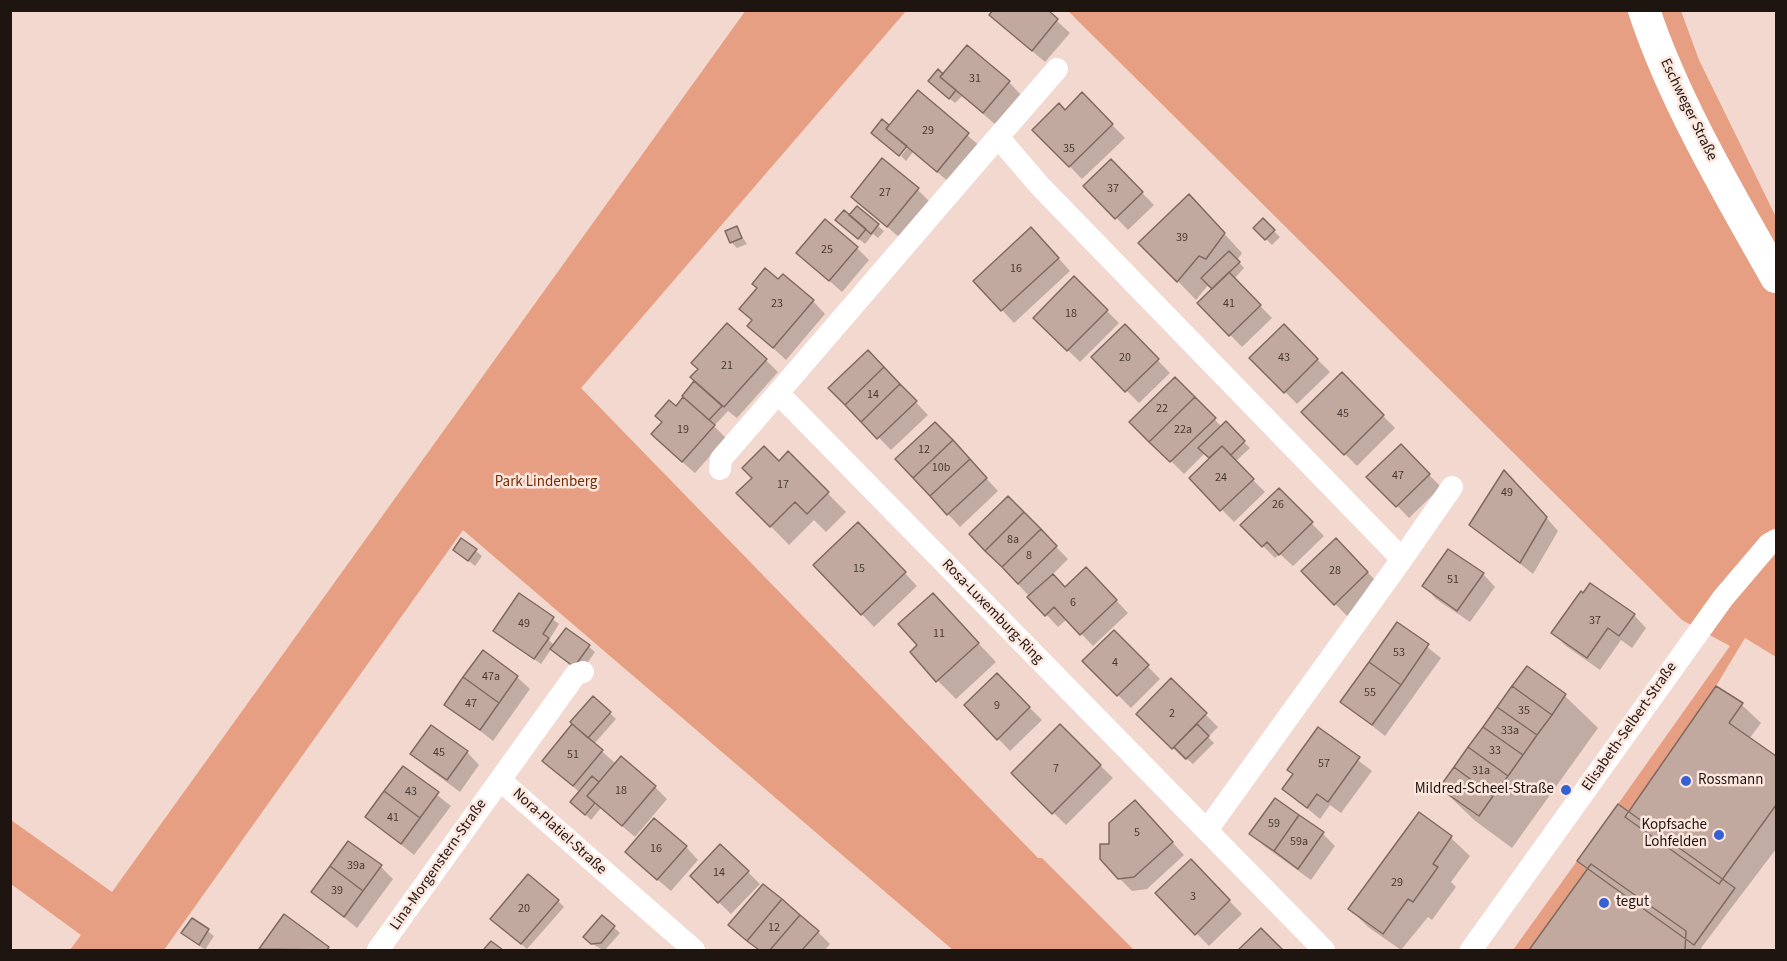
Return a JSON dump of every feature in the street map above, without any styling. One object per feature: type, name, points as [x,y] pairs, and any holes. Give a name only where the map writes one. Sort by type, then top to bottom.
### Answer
[{"type":"main road","name":"Eschweger Straße","points":[[1644,10],[1678,90],[1736,207],[1776,278]]},
{"type":"main road","name":"Eschweger Straße","points":[[1736,207],[1776,302]]},
{"type":"street","points":[[720,469],[721,459],[1057,69]]},
{"type":"street","points":[[998,137],[1040,186],[1402,559]]},
{"type":"street","name":"Rosa-Luxemburg-Ring","points":[[778,393],[1324,951]]},
{"type":"street","points":[[1207,830],[1452,487]]},
{"type":"street","name":"Elisabeth-Selbert-Straße","points":[[1471,951],[1723,598],[1769,544],[1776,540]]},
{"type":"street","name":"Nora-Platiel-Straße","points":[[583,672],[576,675],[500,780],[694,951]]},
{"type":"street","name":"Lina-Morgenstern-Straße","points":[[378,951],[500,780]]},
{"type":"green space","name":"Park Lindenberg","points":[[746,10],[906,11],[581,388],[1038,858],[1042,858],[1134,950],[953,950],[463,530],[164,950],[70,950],[81,935],[11,884],[11,820],[112,892]]},
{"type":"green space","points":[[1068,11],[1681,11],[1699,60],[1776,217],[1776,657],[1745,638],[1716,686],[1629,811],[1618,804],[1730,646],[1682,620]]},
{"type":"green space","points":[[1577,861],[1587,869],[1529,950],[1513,950]]},
{"type":"building","points":[[993,10],[1048,10],[1058,19],[1032,51],[989,15]]},
{"type":"building","points":[[967,45],[1010,81],[983,113],[940,77]]},
{"type":"building","points":[[938,69],[943,74],[940,77],[956,90],[949,99],[928,81]]},
{"type":"building","points":[[918,90],[969,133],[937,172],[886,129]]},
{"type":"building","points":[[1082,92],[1113,124],[1069,167],[1032,130],[1059,103],[1065,110]]},
{"type":"building","points":[[882,119],[889,125],[886,129],[907,146],[899,156],[871,133]]},
{"type":"building","points":[[882,158],[919,188],[887,227],[851,197]]},
{"type":"building","points":[[1111,159],[1143,192],[1115,219],[1083,186]]},
{"type":"building","points":[[1189,194],[1225,233],[1206,259],[1199,256],[1177,282],[1138,243]]},
{"type":"building","points":[[857,206],[879,224],[871,234],[849,215]]},
{"type":"building","points":[[844,210],[866,229],[858,239],[835,220]]},
{"type":"building","points":[[1263,218],[1275,230],[1265,240],[1253,228]]},
{"type":"building","points":[[825,219],[858,247],[829,281],[796,253]]},
{"type":"building","points":[[737,226],[742,238],[730,243],[725,231]]},
{"type":"building","points":[[1031,227],[1059,258],[1001,311],[973,281]]},
{"type":"building","points":[[1229,251],[1240,262],[1212,289],[1201,278]]},
{"type":"building","points":[[765,268],[778,279],[783,274],[814,300],[773,348],[747,326],[752,320],[739,309],[757,288],[752,284]]},
{"type":"building","points":[[1229,272],[1261,305],[1229,336],[1197,303]]},
{"type":"building","points":[[1074,276],[1108,310],[1067,351],[1033,318]]},
{"type":"building","points":[[727,323],[767,359],[724,407],[690,377],[698,369],[691,363]]},
{"type":"building","points":[[1125,324],[1159,359],[1125,392],[1091,357]]},
{"type":"building","points":[[1284,324],[1318,359],[1284,393],[1249,358]]},
{"type":"building","points":[[868,350],[884,367],[845,405],[828,388]]},
{"type":"building","points":[[884,367],[900,384],[861,422],[845,405]]},
{"type":"building","points":[[1342,372],[1384,415],[1344,455],[1301,412]]},
{"type":"building","points":[[1175,377],[1195,397],[1149,442],[1129,422]]},
{"type":"building","points":[[694,381],[722,406],[709,420],[682,396]]},
{"type":"building","points":[[900,384],[917,401],[877,439],[861,422]]},
{"type":"building","points":[[683,397],[715,425],[682,462],[651,434],[662,422],[655,416],[669,400],[676,406]]},
{"type":"building","points":[[1195,397],[1216,418],[1170,462],[1149,442]]},
{"type":"building","points":[[1226,421],[1245,441],[1231,455],[1222,446],[1209,458],[1198,448]]},
{"type":"building","points":[[935,422],[953,440],[913,478],[895,459]]},
{"type":"building","points":[[953,440],[970,459],[930,496],[913,478]]},
{"type":"building","points":[[1401,444],[1430,474],[1396,507],[1366,477]]},
{"type":"building","points":[[764,446],[779,461],[788,451],[829,492],[807,514],[795,502],[770,527],[736,493],[752,478],[742,468]]},
{"type":"building","points":[[1222,446],[1254,479],[1220,511],[1189,478]]},
{"type":"building","points":[[970,459],[987,478],[947,515],[930,496]]},
{"type":"building","points":[[1504,470],[1547,517],[1520,563],[1469,525]]},
{"type":"building","points":[[1279,488],[1313,522],[1279,555],[1267,542],[1262,547],[1240,525]]},
{"type":"building","points":[[1008,496],[1024,512],[985,551],[969,534]]},
{"type":"building","points":[[1024,512],[1041,529],[1002,567],[985,551]]},
{"type":"building","points":[[858,522],[906,572],[861,615],[813,565]]},
{"type":"building","points":[[1041,529],[1057,546],[1018,584],[1002,567]]},
{"type":"building","points":[[461,538],[477,549],[468,561],[453,550]]},
{"type":"building","points":[[1336,538],[1368,572],[1334,605],[1301,571]]},
{"type":"building","points":[[1448,549],[1484,573],[1457,611],[1422,586]]},
{"type":"building","points":[[1086,567],[1117,600],[1080,635],[1054,607],[1045,616],[1027,597],[1053,574],[1065,587]]},
{"type":"building","points":[[1590,583],[1635,614],[1619,636],[1608,628],[1587,658],[1551,633],[1581,591],[1583,593]]},
{"type":"building","points":[[519,593],[554,617],[543,634],[549,638],[534,659],[493,631]]},
{"type":"building","points":[[933,593],[979,643],[936,682],[910,652],[917,645],[898,624]]},
{"type":"building","points":[[1397,622],[1429,644],[1401,685],[1369,662]]},
{"type":"building","points":[[566,628],[590,645],[574,667],[550,649]]},
{"type":"building","points":[[1114,630],[1149,665],[1117,696],[1082,661]]},
{"type":"building","points":[[483,650],[518,676],[499,703],[463,677]]},
{"type":"building","points":[[1369,662],[1401,685],[1372,725],[1340,702]]},
{"type":"building","points":[[1527,666],[1566,694],[1552,715],[1512,686]]},
{"type":"building","points":[[997,673],[1030,707],[997,740],[964,705]]},
{"type":"building","points":[[463,677],[499,703],[480,730],[444,705]]},
{"type":"building","points":[[1171,678],[1207,713],[1172,749],[1136,714]]},
{"type":"building","points":[[1512,686],[1552,715],[1537,735],[1497,707]]},
{"type":"building","points":[[1716,686],[1743,703],[1729,723],[1776,756],[1776,805],[1719,884],[1625,817]]},
{"type":"building","points":[[593,696],[611,712],[588,738],[570,722]]},
{"type":"building","points":[[1497,707],[1537,735],[1523,755],[1483,727]]},
{"type":"building","points":[[572,724],[603,750],[573,786],[542,761]]},
{"type":"building","points":[[1060,724],[1101,765],[1052,814],[1011,773]]},
{"type":"building","points":[[1197,724],[1209,736],[1186,759],[1174,747]]},
{"type":"building","points":[[431,725],[468,751],[447,780],[410,754]]},
{"type":"building","points":[[1318,727],[1360,757],[1328,802],[1317,794],[1307,808],[1282,789],[1293,774],[1287,770]]},
{"type":"building","points":[[1483,727],[1523,755],[1508,776],[1468,747]]},
{"type":"building","points":[[1468,747],[1508,776],[1493,796],[1454,767]]},
{"type":"building","points":[[621,756],[656,786],[622,826],[587,796]]},
{"type":"building","points":[[403,766],[439,792],[420,818],[384,791]]},
{"type":"building","points":[[1454,767],[1493,796],[1479,816],[1439,788]]},
{"type":"building","points":[[592,776],[599,782],[587,796],[595,803],[585,815],[570,802]]},
{"type":"building","points":[[384,791],[420,818],[401,844],[365,817]]},
{"type":"building","points":[[1275,798],[1299,815],[1274,851],[1249,834]]},
{"type":"building","points":[[1135,800],[1173,842],[1134,877],[1118,879],[1100,859],[1100,844],[1109,844],[1109,823]]},
{"type":"building","points":[[1618,804],[1735,888],[1694,945],[1577,861]]},
{"type":"building","points":[[1419,812],[1452,836],[1433,864],[1438,867],[1413,902],[1408,899],[1383,934],[1348,909]]},
{"type":"building","points":[[1299,815],[1324,832],[1298,869],[1274,851]]},
{"type":"building","points":[[654,818],[687,846],[657,880],[625,852]]},
{"type":"building","points":[[348,841],[382,865],[363,891],[330,866]]},
{"type":"building","points":[[720,844],[749,871],[718,903],[690,876]]},
{"type":"building","points":[[1191,859],[1230,900],[1195,935],[1155,893]]},
{"type":"building","name":"tegut","points":[[1591,864],[1686,931],[1685,950],[1529,950]]},
{"type":"building","points":[[330,866],[363,891],[344,917],[311,892]]},
{"type":"building","points":[[528,874],[559,900],[521,944],[490,919]]},
{"type":"building","points":[[763,884],[782,899],[747,941],[728,925]]},
{"type":"building","points":[[782,899],[800,915],[770,950],[759,950],[747,941]]},
{"type":"building","points":[[284,914],[329,947],[327,950],[259,949]]},
{"type":"building","points":[[602,915],[615,926],[601,943],[591,944],[583,937]]},
{"type":"building","points":[[800,915],[819,931],[802,950],[770,950]]},
{"type":"building","points":[[192,918],[209,929],[199,945],[181,933]]},
{"type":"building","points":[[1261,928],[1283,950],[1238,950]]},
{"type":"building","points":[[491,941],[503,950],[483,950]]},
{"type":"place","name":"Rossmann","points":[[1686,781]]},
{"type":"place","name":"Mildred-Scheel-Straße","points":[[1566,790]]},
{"type":"place","name":"Kopfsache Lohfelden","points":[[1719,835]]},
{"type":"place","name":"tegut","points":[[1604,903]]}]
